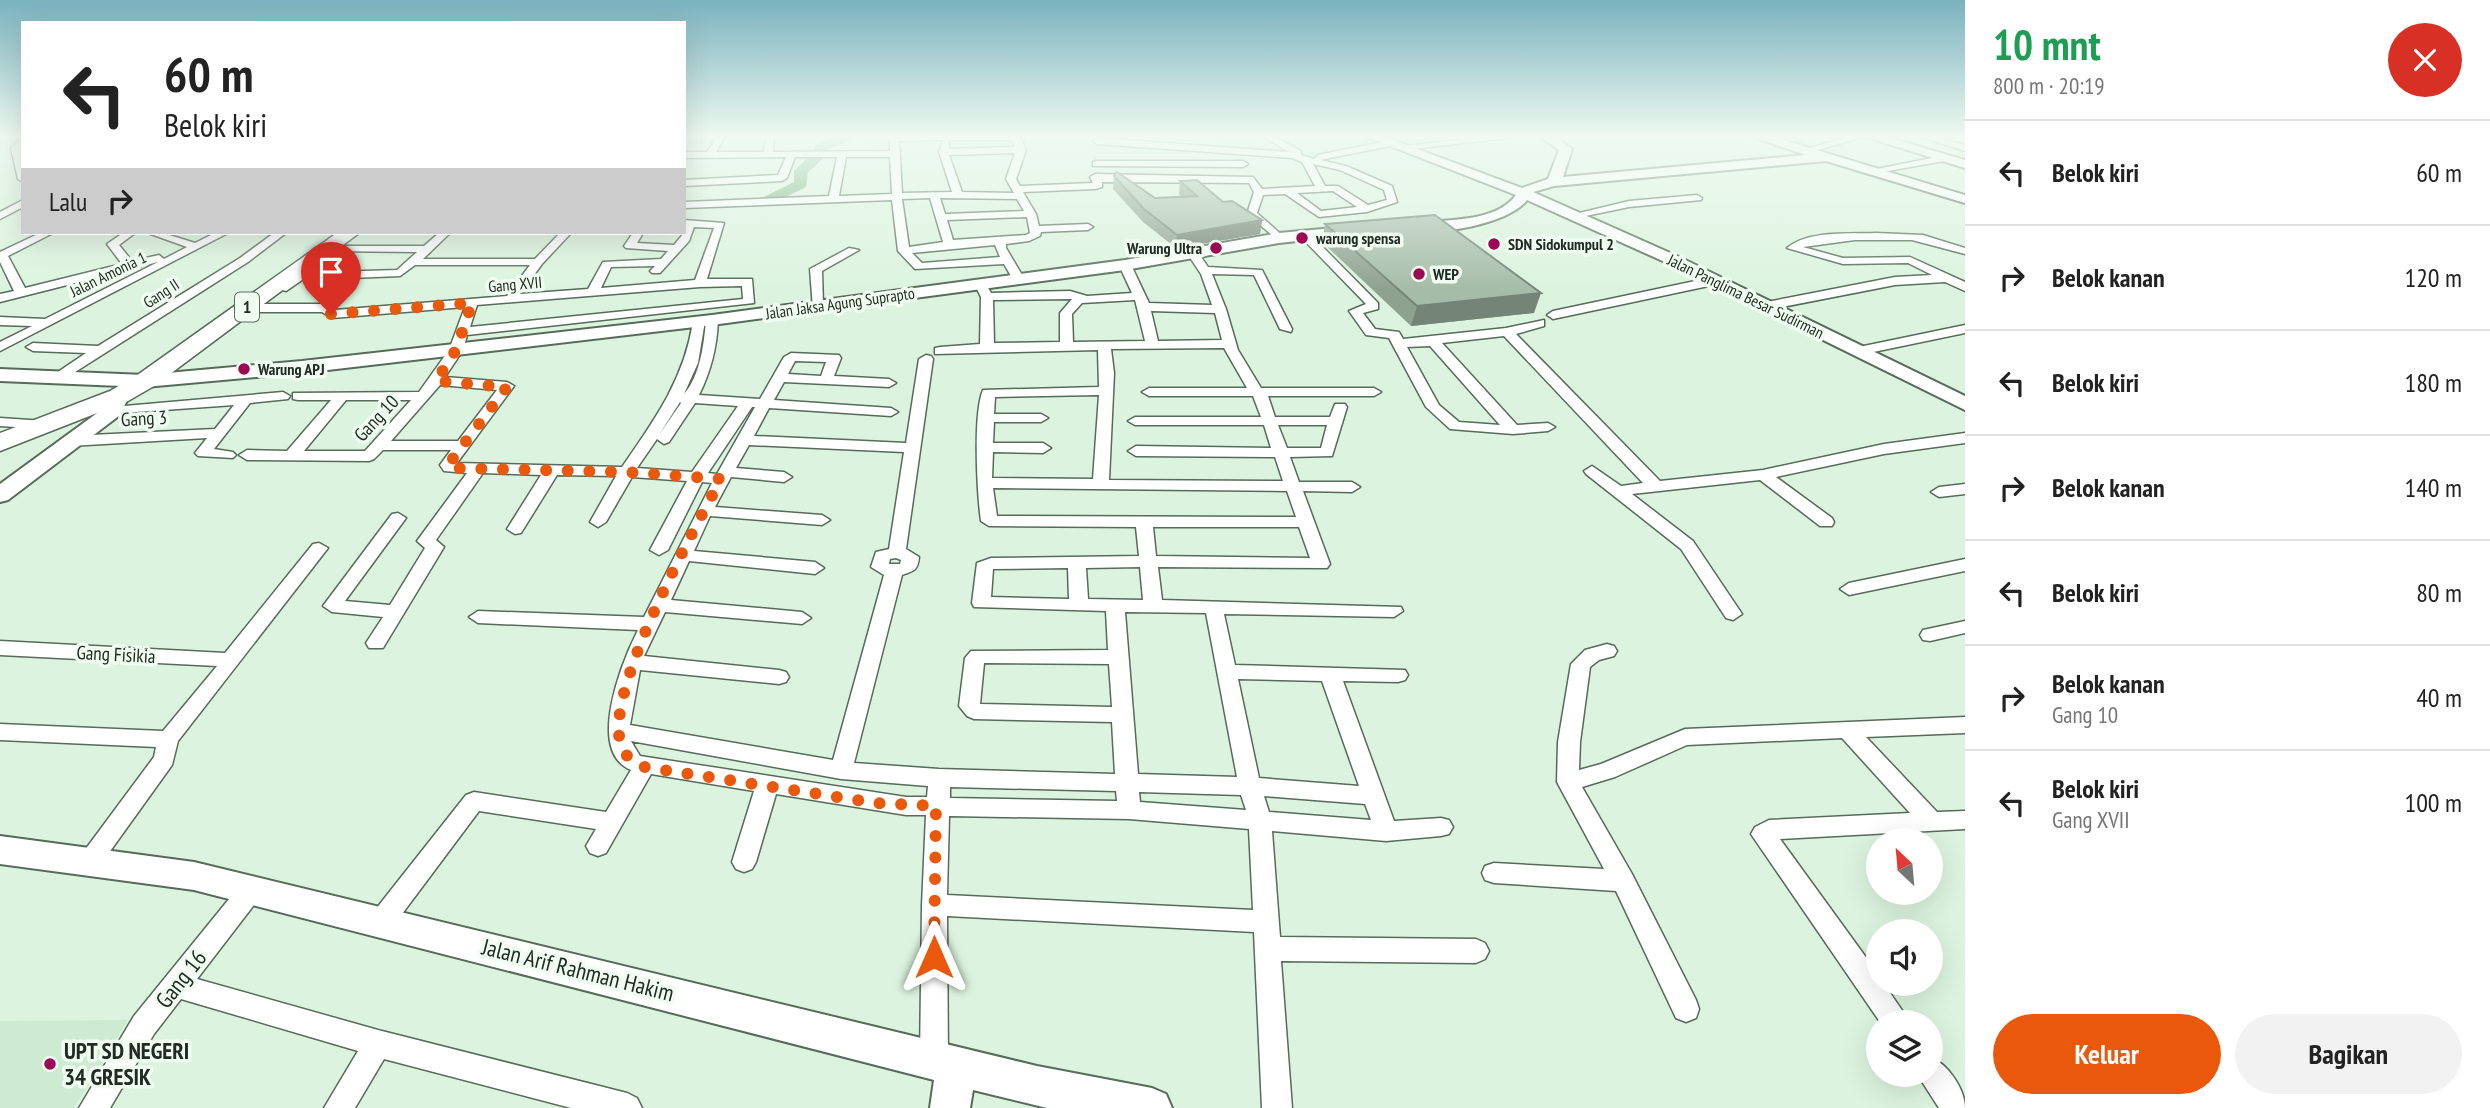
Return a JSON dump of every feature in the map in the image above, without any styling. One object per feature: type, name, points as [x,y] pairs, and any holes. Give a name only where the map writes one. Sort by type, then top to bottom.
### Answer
[{"type":"highway","name":"1","points":[[0,443],[116,403],[253,309],[346,235]]},
{"type":"main road","points":[[1504,187],[1520,200],[1559,207]]},
{"type":"main road","points":[[1404,227],[1480,222],[1540,187]]},
{"type":"main road","points":[[1542,187],[1533,194],[1559,207]]},
{"type":"main road","points":[[1924,187],[1965,199]]},
{"type":"main road","name":"Jalan Panglima Besar Sudirman","points":[[1559,207],[1965,404]]},
{"type":"main road","name":"Jalan Jaksa Agung Suprapto","points":[[0,375],[145,381],[459,341],[705,321],[817,306],[983,291],[1019,280],[1373,226]]},
{"type":"main road","points":[[0,495],[116,403]]},
{"type":"main road","name":"Jalan Arif Rahman Hakim","points":[[0,850],[194,876],[1037,1086],[1152,1108]]},
{"type":"main road","points":[[945,1063],[950,1108]]},
{"type":"street","points":[[698,187],[688,205],[1019,192],[1060,187]]},
{"type":"street","points":[[733,187],[733,189],[779,187]]},
{"type":"street","points":[[833,199],[836,187]]},
{"type":"street","points":[[896,187],[904,251],[919,268],[1008,260]]},
{"type":"street","points":[[955,187],[958,195]]},
{"type":"street","points":[[904,251],[949,244],[1035,237],[1031,214],[1016,187]]},
{"type":"street","points":[[1256,187],[1259,192],[1252,215],[1279,239]]},
{"type":"street","points":[[1287,190],[1319,214],[1355,211],[1392,202],[1389,188],[1386,187]]},
{"type":"street","points":[[1259,192],[1338,188],[1367,209]]},
{"type":"street","points":[[934,195],[949,244]]},
{"type":"street","points":[[1576,215],[1629,204],[1697,198]]},
{"type":"street","points":[[0,217],[21,204]]},
{"type":"street","points":[[1355,211],[1373,226]]},
{"type":"street","points":[[942,218],[1031,214]]},
{"type":"street","points":[[0,217],[21,218]]},
{"type":"street","points":[[687,223],[720,225],[700,283]]},
{"type":"street","points":[[1035,229],[1088,227]]},
{"type":"street","points":[[21,293],[6,275],[1,256],[44,235]]},
{"type":"street","points":[[127,235],[113,244],[130,266]]},
{"type":"street","points":[[158,235],[194,248]]},
{"type":"street","name":"Jalan Amonia 1","points":[[0,347],[219,235]]},
{"type":"street","name":"Gang II","points":[[56,378],[278,235]]},
{"type":"street","points":[[253,309],[295,278],[398,273],[443,235]]},
{"type":"street","points":[[510,300],[538,262],[564,235]]},
{"type":"street","points":[[637,235],[630,246],[676,248]]},
{"type":"street","points":[[645,288],[662,262],[685,239],[686,235]]},
{"type":"street","points":[[1305,235],[1374,306],[1355,312],[1371,332],[1390,333],[1433,407],[1455,426],[1513,430],[1548,427]]},
{"type":"street","points":[[1965,251],[1920,238],[1822,240],[1801,243],[1794,247],[1814,256],[1843,261],[1910,260],[1965,287]]},
{"type":"street","points":[[1001,241],[1000,248],[1019,280]]},
{"type":"street","points":[[0,298],[194,248]]},
{"type":"street","points":[[327,248],[427,249]]},
{"type":"street","points":[[817,306],[816,269],[853,250]]},
{"type":"street","points":[[1193,253],[1206,270],[1228,329],[1229,344],[1258,392],[1320,565],[1149,561],[986,566],[983,567],[980,601],[984,604],[1394,611]]},
{"type":"street","points":[[414,262],[538,262]]},
{"type":"street","points":[[592,293],[607,264],[662,262]]},
{"type":"street","points":[[1125,265],[1142,301],[1152,345]]},
{"type":"street","points":[[114,270],[132,280]]},
{"type":"street","points":[[1206,270],[1258,272],[1286,329]]},
{"type":"street","points":[[1767,306],[1895,281],[1965,278]]},
{"type":"street","points":[[1553,315],[1714,281]]},
{"type":"street","name":"Gang XVII","points":[[253,309],[325,308],[332,314],[700,283],[748,282],[750,300],[745,302],[459,341]]},
{"type":"street","points":[[987,347],[983,291],[1070,295],[1085,299]]},
{"type":"street","points":[[1067,346],[1066,313],[1074,307],[1077,300],[1142,301],[1220,309]]},
{"type":"street","name":"Gang 10","points":[[247,455],[364,458],[436,381],[459,341],[472,303]]},
{"type":"street","points":[[0,321],[45,323]]},
{"type":"street","points":[[598,522],[685,399],[698,336],[705,321]]},
{"type":"street","points":[[1434,342],[1432,340],[1507,332],[1540,323]]},
{"type":"street","points":[[1859,351],[1965,329]]},
{"type":"street","points":[[1507,332],[1656,487]]},
{"type":"street","points":[[1945,334],[1965,343]]},
{"type":"street","points":[[1398,343],[1434,342],[1513,430]]},
{"type":"street","points":[[841,770],[894,572],[905,570],[911,564],[907,554],[897,552],[911,448],[933,355],[987,347],[1229,344]]},
{"type":"street","points":[[1101,484],[1106,391],[1104,346]]},
{"type":"street","points":[[33,347],[100,351]]},
{"type":"street","points":[[659,550],[697,477],[781,378],[794,356],[834,358],[826,380]]},
{"type":"street","points":[[781,378],[889,383]]},
{"type":"street","points":[[436,381],[507,386],[447,467],[633,472],[697,477],[785,477]]},
{"type":"street","points":[[1106,391],[988,393],[984,483],[989,521],[1305,522]]},
{"type":"street","points":[[1149,392],[1374,392]]},
{"type":"street","points":[[116,403],[283,396]]},
{"type":"street","points":[[298,396],[422,396]]},
{"type":"street","points":[[291,456],[342,396]]},
{"type":"street","points":[[228,455],[204,453],[247,398]]},
{"type":"street","points":[[685,399],[891,412]]},
{"type":"street","points":[[757,404],[744,440],[704,511],[632,662],[618,730],[620,743],[628,757],[644,767],[876,803],[1129,810],[1386,831],[1441,827]]},
{"type":"street","points":[[1135,421],[1269,421],[1338,414],[1329,452],[1136,451]]},
{"type":"street","points":[[985,418],[1041,418]]},
{"type":"street","points":[[0,422],[47,425]]},
{"type":"street","name":"Gang 3","points":[[70,441],[220,433]]},
{"type":"street","points":[[1615,491],[1763,475],[1884,449],[1965,438]]},
{"type":"street","points":[[744,440],[911,448]]},
{"type":"street","points":[[379,445],[460,446]]},
{"type":"street","points":[[985,447],[1043,448]]},
{"type":"street","points":[[376,643],[435,547],[426,541],[478,468]]},
{"type":"street","points":[[514,529],[552,470]]},
{"type":"street","points":[[1592,471],[1687,545],[1733,614]]},
{"type":"street","points":[[1763,475],[1826,522]]},
{"type":"street","points":[[984,483],[1352,487]]},
{"type":"street","points":[[1938,492],[1965,489]]},
{"type":"street","points":[[704,511],[822,520]]},
{"type":"street","points":[[396,612],[332,606],[398,518]]},
{"type":"street","points":[[1144,522],[1153,607]]},
{"type":"street","points":[[90,861],[164,759],[168,739],[319,548]]},
{"type":"street","points":[[682,555],[816,568]]},
{"type":"street","points":[[1077,562],[1079,606]]},
{"type":"street","points":[[1849,589],[1965,565]]},
{"type":"street","points":[[659,605],[802,618]]},
{"type":"street","points":[[1115,607],[1129,810]]},
{"type":"street","points":[[1214,608],[1250,786],[1260,819],[1268,922],[1276,1108]]},
{"type":"street","points":[[478,617],[650,624]]},
{"type":"street","points":[[1930,635],[1965,627]]},
{"type":"street","name":"Gang Fisikia","points":[[0,648],[229,663]]},
{"type":"street","points":[[1607,652],[1592,655],[1581,664],[1569,742],[1568,782],[1623,881],[1686,1009]]},
{"type":"street","points":[[1119,657],[978,656],[975,658],[969,706],[974,711],[1124,715]]},
{"type":"street","points":[[632,662],[779,677]]},
{"type":"street","points":[[1226,671],[1398,675]]},
{"type":"street","points":[[1330,674],[1386,831]]},
{"type":"street","points":[[1568,782],[1607,771],[1685,737],[1845,728],[1965,725]]},
{"type":"street","points":[[1845,728],[1930,820]]},
{"type":"street","points":[[618,730],[841,770],[939,778],[1250,786],[1375,796]]},
{"type":"street","points":[[0,732],[168,739]]},
{"type":"street","points":[[810,791],[817,766]]},
{"type":"street","points":[[598,846],[644,767]]},
{"type":"street","points":[[876,803],[878,773]]},
{"type":"street","points":[[939,778],[934,905],[945,1063]]},
{"type":"street","points":[[744,862],[767,786]]},
{"type":"street","points":[[381,922],[474,801],[611,822]]},
{"type":"street","points":[[1888,1010],[1763,834],[1769,830],[1965,820]]},
{"type":"street","points":[[1494,873],[1623,881]]},
{"type":"street","name":"Gang 16","points":[[94,1108],[144,1025],[251,890]]},
{"type":"street","points":[[934,905],[1268,922]]},
{"type":"street","points":[[1268,949],[1476,951]]},
{"type":"street","points":[[176,985],[378,1044],[627,1108]]},
{"type":"street","points":[[339,1108],[378,1044]]},
{"type":"street","points":[[1942,1087],[1957,1108]]},
{"type":"shaded area","name":"UPT SD NEGERI 34 GRESIK","points":[[128,1020],[74,1108],[0,1108],[0,1021]]},
{"type":"building","points":[[1124,187],[1138,187],[1155,198],[1197,196],[1186,187],[1205,187],[1223,202],[1232,201],[1262,220],[1177,235],[1144,209]]},
{"type":"building","name":"WEP","points":[[1435,215],[1541,293],[1417,306],[1325,224]]},
{"type":"waterway","points":[[767,201],[796,187]]},
{"type":"place","name":"warung spensa","points":[[1302,238]]},
{"type":"place","name":"SDN Sidokumpul 2","points":[[1494,244]]},
{"type":"place","name":"Warung Ultra","points":[[1216,248]]},
{"type":"place","name":"WEP","points":[[1419,274]]},
{"type":"place","name":"Warung APJ","points":[[244,369]]},
{"type":"place","name":"UPT SD NEGERI 34 GRESIK","points":[[50,1064]]},
{"type":"route","points":[[331,314],[472,303],[456,350],[436,381],[507,387],[488,408],[447,467],[627,472],[721,479],[632,662],[618,730],[623,750],[634,763],[644,767],[876,803],[936,806],[934,957]]}]
